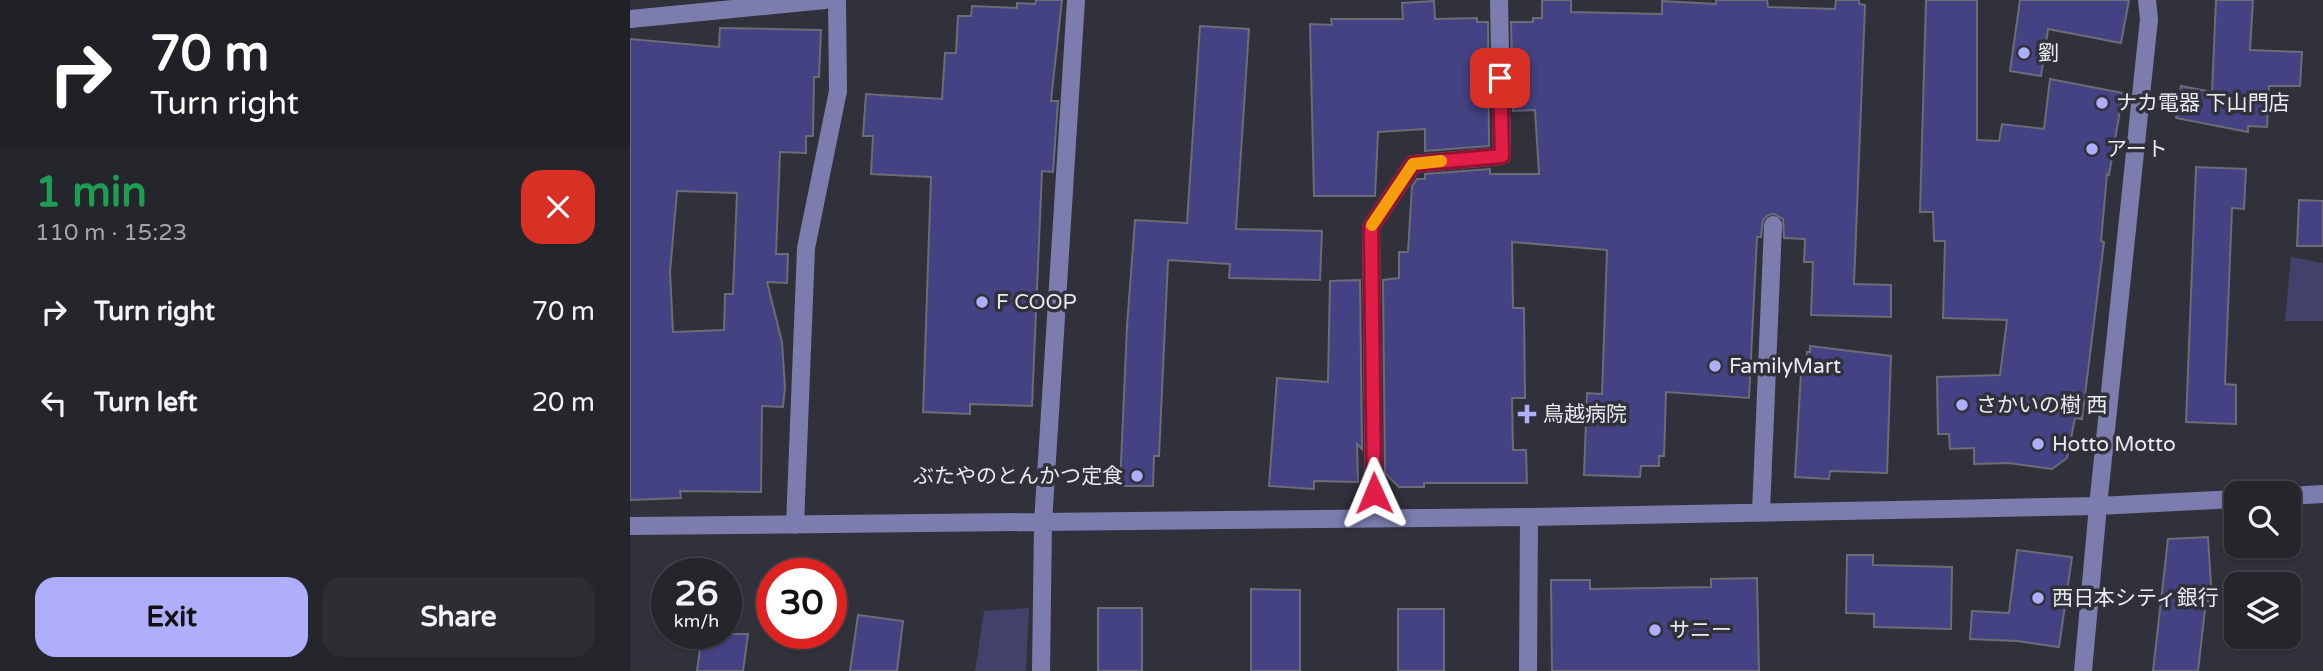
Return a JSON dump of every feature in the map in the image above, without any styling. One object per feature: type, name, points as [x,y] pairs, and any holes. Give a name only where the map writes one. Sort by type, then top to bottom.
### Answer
[{"type":"street","points":[[630,19],[825,0]]},
{"type":"street","points":[[794,525],[806,248],[838,91],[837,0]]},
{"type":"street","points":[[1041,671],[1043,523],[1076,0]]},
{"type":"street","points":[[1374,517],[1371,227],[1413,164],[1502,156],[1499,0]]},
{"type":"street","points":[[2083,671],[2149,19],[2147,0]]},
{"type":"street","points":[[1761,512],[1773,225]]},
{"type":"street","points":[[2301,495],[2323,494]]},
{"type":"street","points":[[630,526],[1529,517],[2098,506],[2224,500]]},
{"type":"street","points":[[1528,671],[1529,517]]},
{"type":"shaded area","points":[[2291,257],[2323,263],[2323,321],[2285,321]]},
{"type":"shaded area","points":[[1029,608],[1026,671],[975,671],[984,611]]},
{"type":"building","points":[[1036,0],[1062,0],[1051,101],[1058,101],[1053,172],[1042,171],[1032,406],[970,404],[970,414],[923,412],[931,177],[871,174],[873,136],[863,136],[866,94],[942,99],[945,53],[956,53],[958,16],[971,16],[972,6],[1017,8],[1017,3],[1035,4]]},
{"type":"building","points":[[1542,0],[1571,0],[1571,12],[1662,14],[1662,1],[1716,4],[1716,0],[1767,0],[1768,7],[1835,9],[1836,0],[1859,0],[1859,4],[1865,5],[1854,284],[1891,285],[1891,317],[1811,315],[1813,262],[1804,262],[1805,239],[1784,238],[1783,219],[1774,214],[1768,215],[1763,220],[1761,237],[1757,237],[1749,398],[1666,392],[1664,456],[1659,456],[1659,466],[1641,466],[1640,477],[1584,475],[1587,393],[1602,394],[1607,250],[1512,242],[1513,308],[1524,308],[1525,398],[1512,398],[1513,450],[1526,450],[1527,483],[1424,483],[1424,487],[1399,487],[1385,473],[1383,280],[1399,278],[1399,252],[1408,252],[1412,186],[1417,179],[1425,179],[1425,174],[1490,169],[1490,174],[1539,174],[1535,110],[1513,111],[1511,22],[1533,22],[1533,18],[1542,18]]},
{"type":"building","points":[[1926,0],[1977,0],[1977,140],[1999,141],[2002,124],[2044,129],[2050,79],[2123,93],[2109,175],[2107,174],[2101,241],[2104,242],[2082,419],[2075,418],[2067,458],[2052,469],[2009,463],[1974,464],[1974,448],[1950,449],[1949,434],[1938,434],[1937,377],[2000,375],[2007,320],[1943,318],[1945,241],[1934,241],[1933,212],[1920,212]]},
{"type":"building","points":[[2020,0],[2129,0],[2121,43],[2048,29],[2041,76],[2010,71]]},
{"type":"building","points":[[2216,0],[2253,0],[2250,50],[2302,52],[2300,86],[2269,86],[2267,127],[2248,126],[2248,132],[2176,118],[2181,86],[2212,92]]},
{"type":"building","points":[[1434,1],[1435,19],[1477,18],[1477,22],[1488,22],[1489,146],[1425,151],[1425,129],[1378,132],[1375,196],[1314,196],[1310,24],[1332,25],[1331,19],[1403,19],[1402,3]]},
{"type":"building","points":[[1200,26],[1249,29],[1236,229],[1322,231],[1320,280],[1229,278],[1230,264],[1168,260],[1159,456],[1154,456],[1153,486],[1120,486],[1135,220],[1187,223]]},
{"type":"building","points":[[720,28],[821,30],[819,77],[814,77],[813,136],[806,136],[806,153],[780,152],[776,254],[788,254],[787,283],[767,282],[782,342],[785,387],[783,407],[762,406],[761,492],[680,491],[681,498],[630,500],[630,39],[719,47]],"holes":[[[677,191],[737,193],[733,294],[725,294],[724,330],[673,332],[670,272]]]},
{"type":"building","points":[[2196,167],[2246,169],[2244,209],[2232,208],[2225,384],[2236,385],[2236,424],[2186,422]]},
{"type":"building","points":[[2299,200],[2323,201],[2323,246],[2297,246]]},
{"type":"building","points":[[1360,280],[1362,449],[1357,444],[1358,482],[1314,481],[1314,489],[1269,486],[1277,378],[1328,382],[1330,281]]},
{"type":"building","points":[[1810,346],[1891,356],[1887,473],[1830,471],[1829,479],[1795,477],[1801,373],[1805,374]]},
{"type":"building","points":[[2208,537],[2212,602],[2206,601],[2198,671],[2153,671],[2168,539]]},
{"type":"building","name":"西日本シティ銀行","points":[[2017,550],[2072,557],[2059,647],[2017,641],[1970,639],[1972,611],[2009,613]]},
{"type":"building","points":[[1847,555],[1873,555],[1873,565],[1952,567],[1951,629],[1874,627],[1874,614],[1846,613]]},
{"type":"building","name":"サニー","points":[[1757,578],[1759,671],[1552,671],[1551,580],[1590,580],[1590,589],[1711,587],[1711,579]]},
{"type":"building","points":[[1251,589],[1300,590],[1300,671],[1251,671]]},
{"type":"building","points":[[1098,608],[1142,608],[1142,671],[1098,671]]},
{"type":"building","points":[[1398,609],[1444,609],[1444,671],[1398,671]]},
{"type":"building","points":[[858,615],[903,621],[897,671],[850,671]]},
{"type":"building","points":[[742,634],[748,634],[743,671],[697,671],[700,649],[742,649]]},
{"type":"slow traffic","points":[[1372,225],[1413,164],[1441,161]]},
{"type":"place","name":"劉","points":[[2024,53]]},
{"type":"place","name":"ナカ電器 下山門店","points":[[2102,103]]},
{"type":"place","name":"アート","points":[[2092,149]]},
{"type":"place","name":"F COOP","points":[[982,302]]},
{"type":"place","name":"FamilyMart","points":[[1715,366]]},
{"type":"place","name":"さかいの樹 西","points":[[1962,405]]},
{"type":"place","name":"鳥越病院","points":[[1527,414]]},
{"type":"place","name":"Hotto Motto","points":[[2038,444]]},
{"type":"place","name":"ぶたやのとんかつ定食","points":[[1137,476]]},
{"type":"place","name":"西日本シティ銀行","points":[[2038,598]]},
{"type":"place","name":"サニー","points":[[1655,630]]},
{"type":"route","points":[[1374,493],[1371,227],[1413,164],[1502,156],[1500,78]]}]
